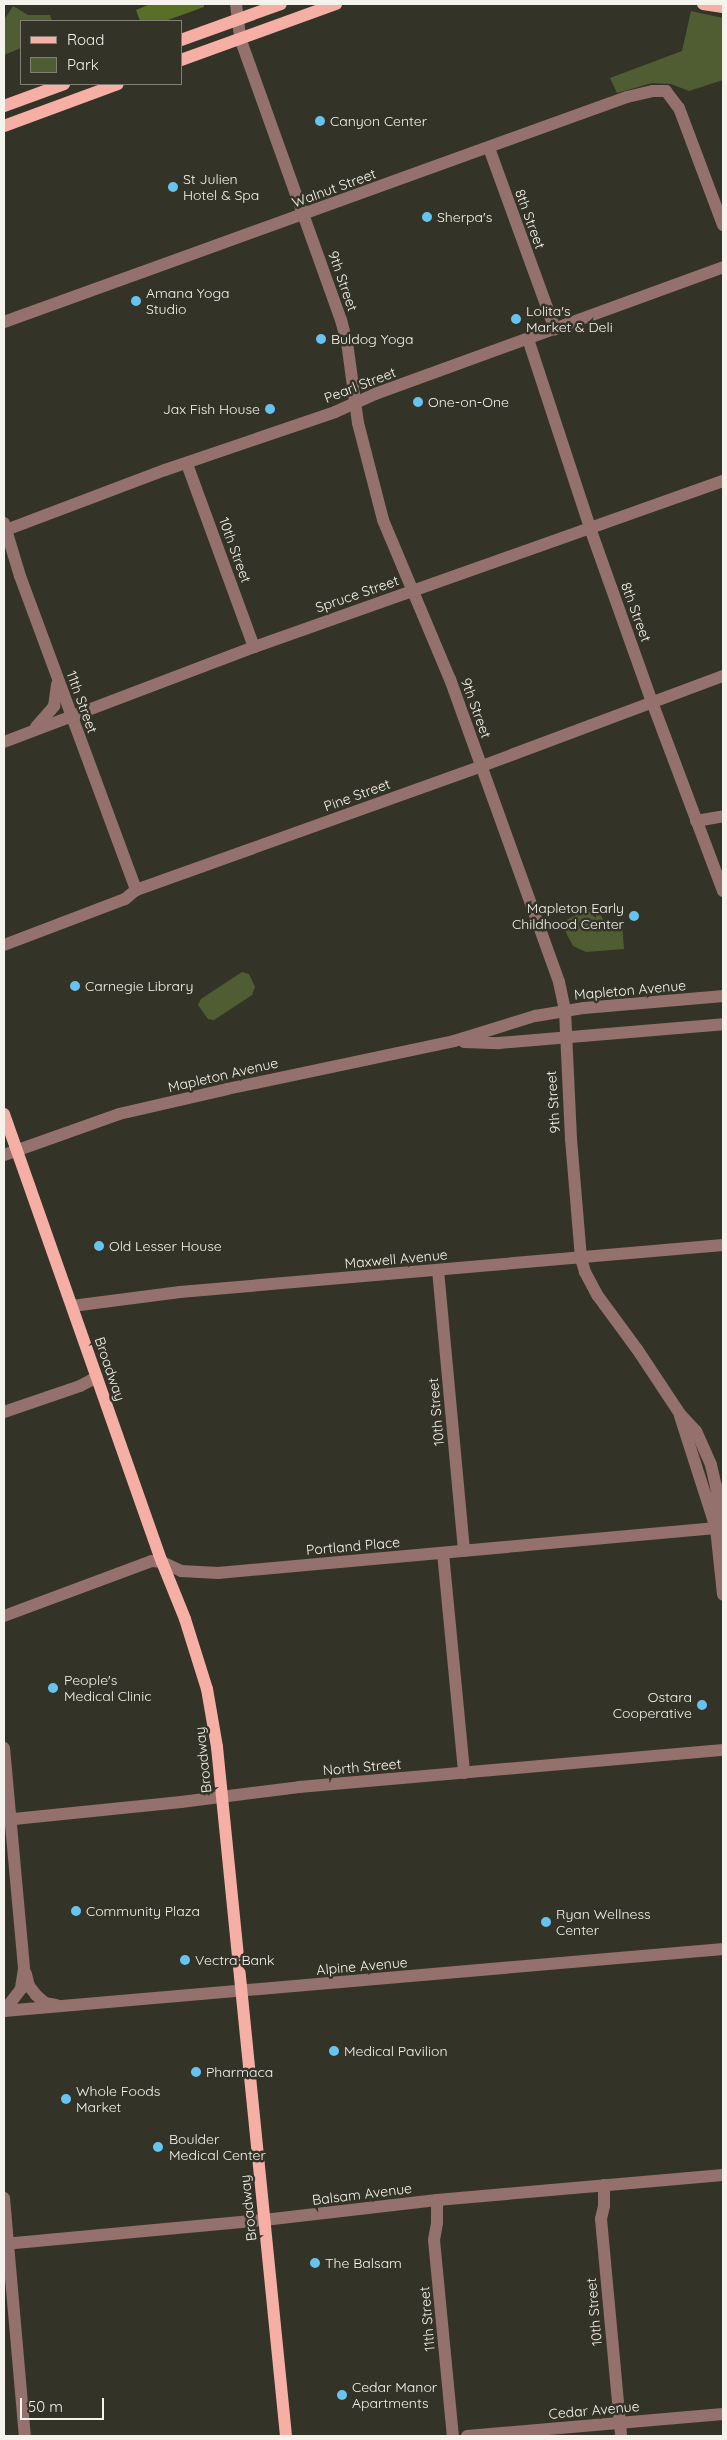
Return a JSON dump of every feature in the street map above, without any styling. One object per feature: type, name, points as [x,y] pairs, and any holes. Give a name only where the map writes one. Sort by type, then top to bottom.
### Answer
[{"type":"main road","points":[[182,40],[281,4]]},
{"type":"main road","points":[[182,60],[336,4]]},
{"type":"main road","points":[[703,4],[723,7]]},
{"type":"main road","points":[[4,106],[61,85]]},
{"type":"main road","points":[[4,126],[115,85]]},
{"type":"main road","name":"Broadway","points":[[4,1114],[162,1562],[185,1619],[207,1689],[214,1724],[222,1797],[286,2436]]},
{"type":"street","name":"9th Street","points":[[236,4],[236,20],[240,38],[341,320],[347,342],[355,402],[366,458],[383,520],[482,766],[553,964],[565,1010],[566,1068],[581,1258],[585,1272],[598,1296],[637,1349],[680,1414],[716,1528],[723,1595]]},
{"type":"street","name":"Walnut Street","points":[[4,322],[627,97],[653,91],[666,91],[679,108],[723,225]]},
{"type":"street","name":"8th Street","points":[[489,148],[555,329]]},
{"type":"street","name":"Pearl Street","points":[[5,526],[335,412],[355,402],[723,267]]},
{"type":"street","name":"8th Street","points":[[528,339],[590,528],[652,702],[723,891]]},
{"type":"street","name":"10th Street","points":[[188,464],[254,647]]},
{"type":"street","name":"Spruce Street","points":[[4,742],[254,647],[723,481]]},
{"type":"street","name":"11th Street","points":[[5,526],[20,576],[136,890]]},
{"type":"street","points":[[32,730],[54,706],[58,688],[54,670]]},
{"type":"street","name":"Pine Street","points":[[4,946],[125,899],[136,890],[482,766],[723,676]]},
{"type":"street","points":[[696,821],[723,816]]},
{"type":"street","name":"Mapleton Avenue","points":[[4,1155],[119,1114],[227,1089],[454,1042],[502,1025],[565,1010],[723,996]]},
{"type":"street","name":"Mapleton Avenue","points":[[454,1042],[499,1042],[566,1038],[723,1024]]},
{"type":"street","name":"Maxwell Avenue","points":[[72,1306],[180,1292],[723,1245]]},
{"type":"street","name":"10th Street","points":[[438,1270],[464,1551]]},
{"type":"street","points":[[4,1412],[80,1386],[96,1377]]},
{"type":"street","name":"Portland Place","points":[[4,1616],[152,1561],[162,1562],[181,1571],[218,1573],[716,1528]]},
{"type":"street","points":[[443,1553],[464,1773]]},
{"type":"street","points":[[4,1748],[7,1820],[24,1969],[29,1986],[36,1996],[45,2003],[61,2006]]},
{"type":"street","name":"North Street","points":[[7,1820],[299,1787],[723,1750]]},
{"type":"street","name":"Alpine Avenue","points":[[4,2011],[723,1949]]},
{"type":"street","points":[[4,2011],[21,1989],[24,1969]]},
{"type":"street","name":"Balsam Avenue","points":[[6,2244],[264,2220],[436,2200],[723,2175]]},
{"type":"street","name":"10th Street","points":[[604,2185],[604,2203],[600,2219],[621,2436]]},
{"type":"street","points":[[4,2198],[6,2244],[25,2436]]},
{"type":"street","name":"11th Street","points":[[436,2200],[437,2223],[434,2240],[453,2436]]},
{"type":"street","name":"Cedar Avenue","points":[[467,2436],[723,2414]]},
{"type":"green space","points":[[150,4],[204,4],[204,7],[168,20],[140,20],[136,10]]},
{"type":"green space","points":[[13,6],[28,15],[50,15],[52,20],[20,20],[20,48],[4,55],[4,20]]},
{"type":"green space","points":[[691,11],[723,18],[723,80],[689,91],[671,84],[652,83],[617,93],[610,78],[682,51]]},
{"type":"green space","points":[[594,905],[606,924],[622,923],[624,949],[586,952],[573,946],[561,923]]},
{"type":"green space","points":[[242,972],[249,974],[255,987],[252,995],[214,1020],[208,1019],[198,1005],[201,999]]},
{"type":"place","name":"Canyon Center","points":[[320,121]]},
{"type":"place","name":"St Julien Hotel & Spa","points":[[173,187]]},
{"type":"place","name":"Sherpa's","points":[[427,217]]},
{"type":"place","name":"Amana Yoga Studio","points":[[136,301]]},
{"type":"place","name":"Lolita's Market & Deli","points":[[516,319]]},
{"type":"place","name":"Buldog Yoga","points":[[321,339]]},
{"type":"place","name":"One-on-One","points":[[418,402]]},
{"type":"place","name":"Jax Fish House","points":[[270,409]]},
{"type":"place","name":"Mapleton Early Childhood Center","points":[[634,916]]},
{"type":"place","name":"Carnegie Library","points":[[75,986]]},
{"type":"place","name":"Old Lesser House","points":[[99,1246]]},
{"type":"place","name":"People's Medical Clinic","points":[[53,1688]]},
{"type":"place","name":"Ostara Cooperative","points":[[702,1705]]},
{"type":"place","name":"Community Plaza","points":[[76,1911]]},
{"type":"place","name":"Ryan Wellness Center","points":[[546,1922]]},
{"type":"place","name":"Vectra Bank","points":[[185,1960]]},
{"type":"place","name":"Medical Pavilion","points":[[334,2051]]},
{"type":"place","name":"Pharmaca","points":[[196,2072]]},
{"type":"place","name":"Whole Foods Market","points":[[66,2099]]},
{"type":"place","name":"Boulder Medical Center","points":[[158,2147]]},
{"type":"place","name":"The Balsam","points":[[315,2263]]},
{"type":"place","name":"Cedar Manor Apartments","points":[[342,2395]]}]
